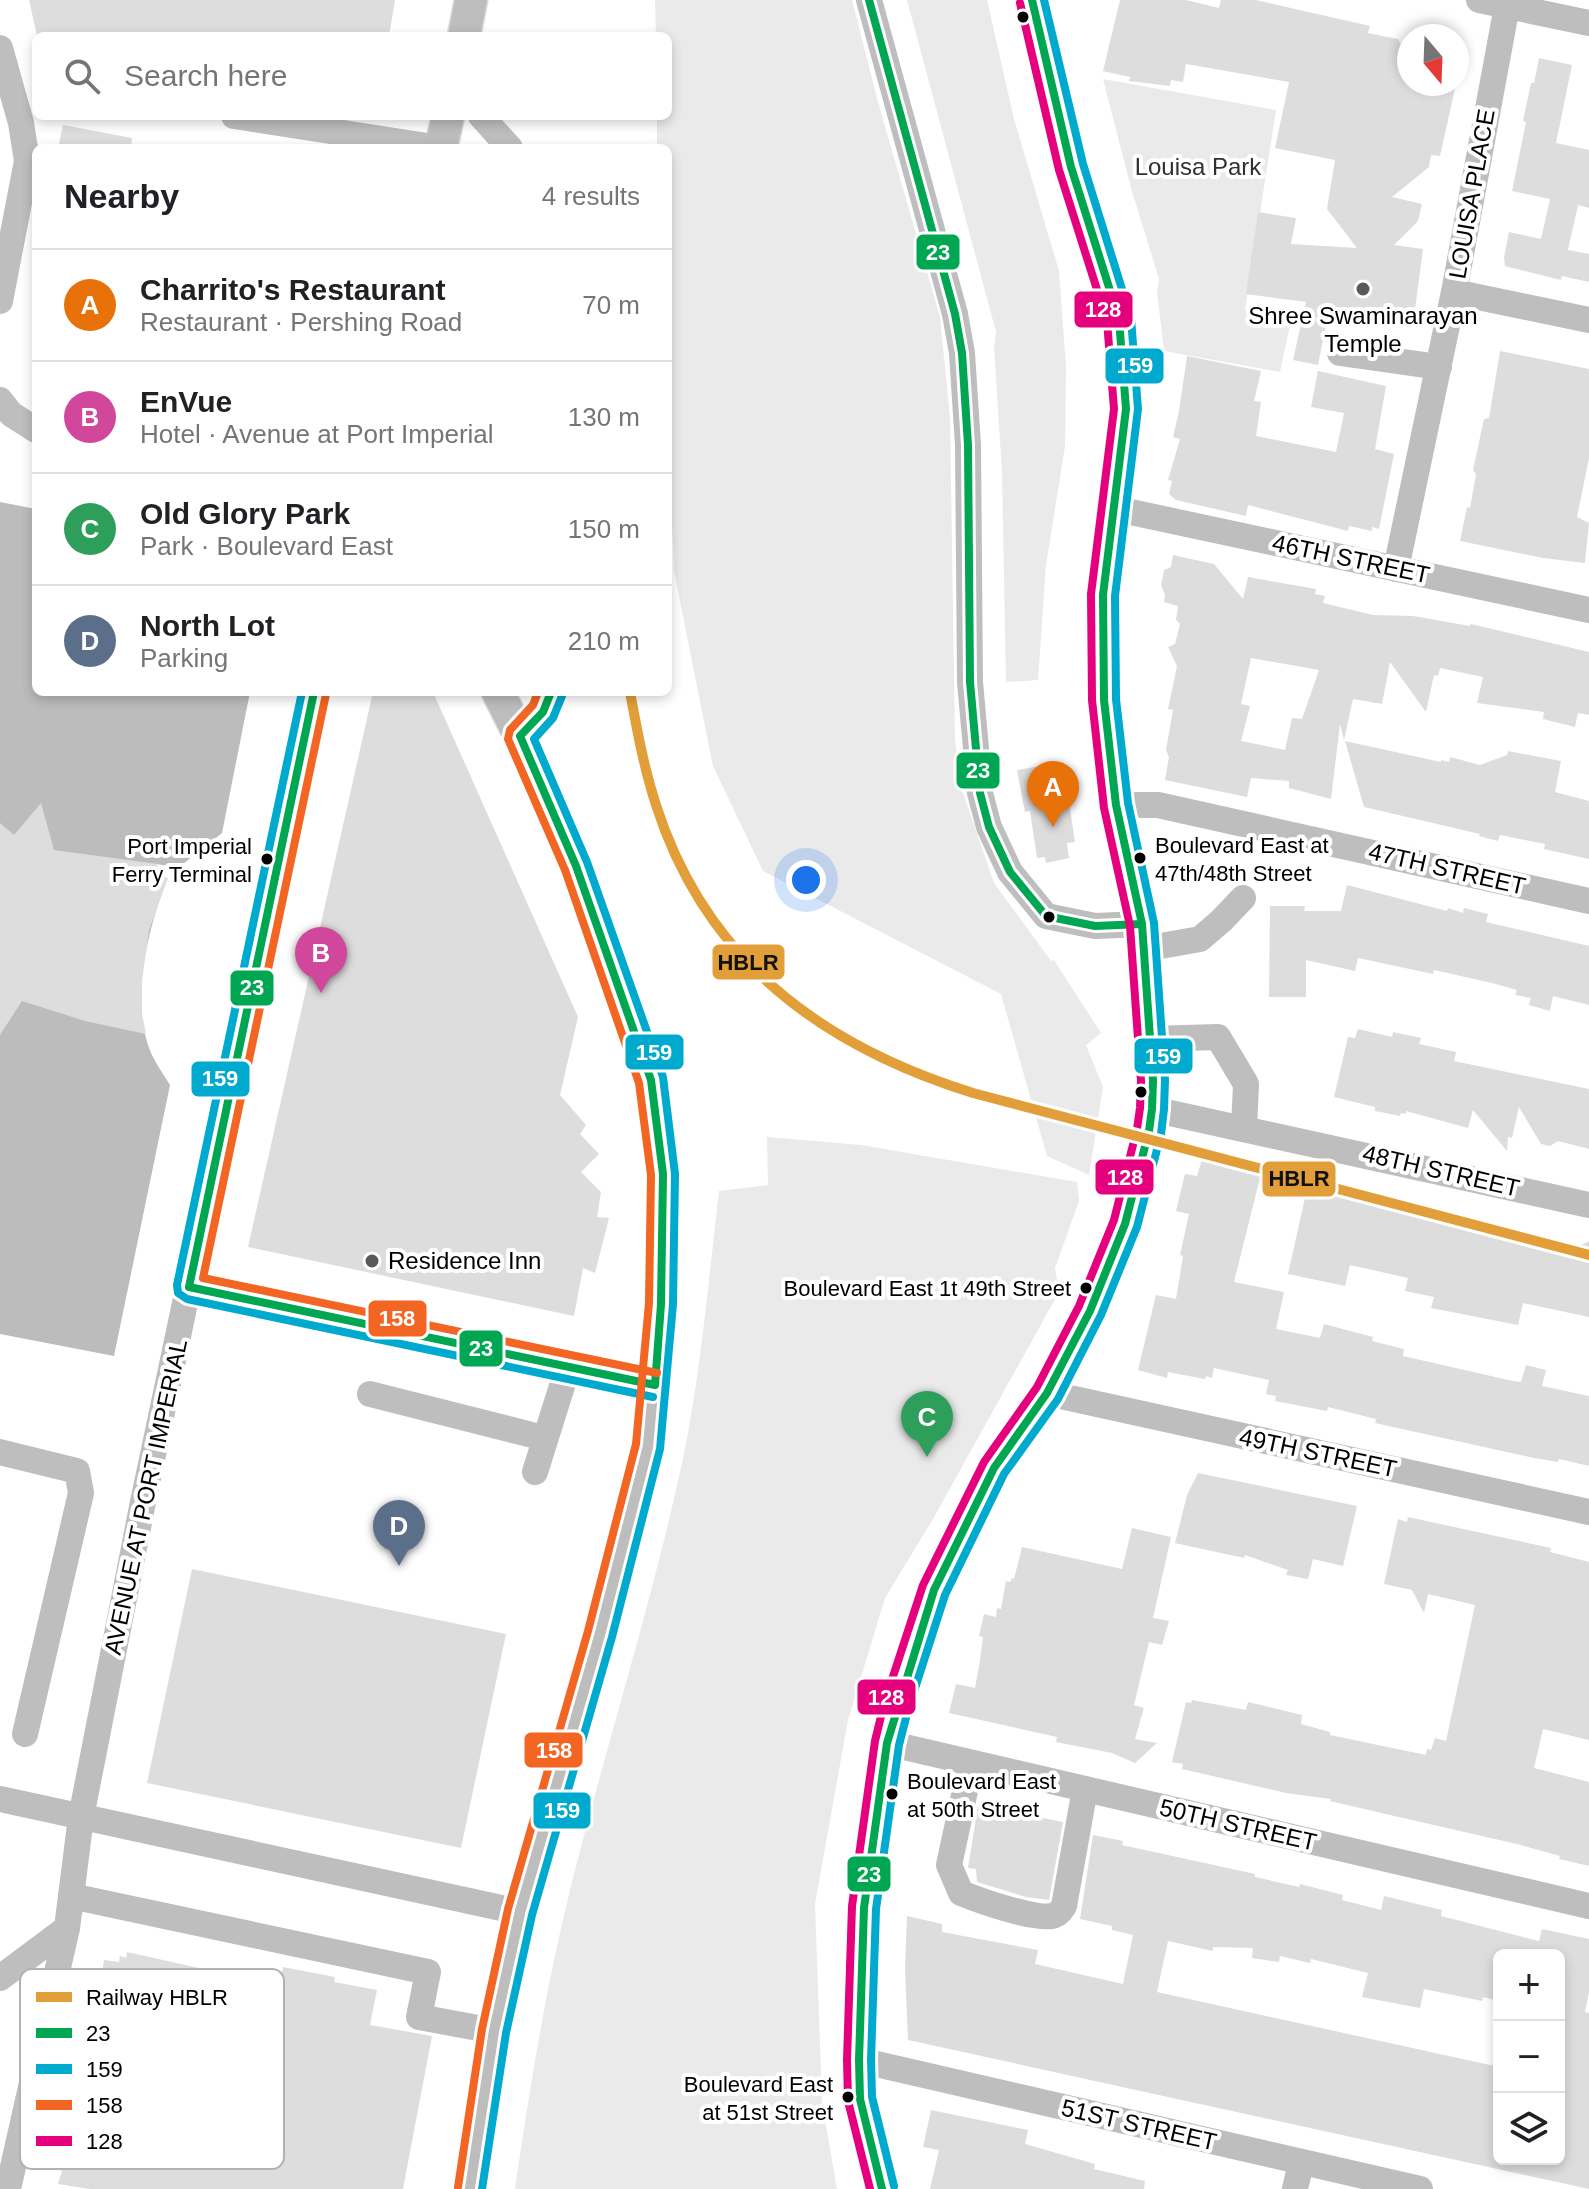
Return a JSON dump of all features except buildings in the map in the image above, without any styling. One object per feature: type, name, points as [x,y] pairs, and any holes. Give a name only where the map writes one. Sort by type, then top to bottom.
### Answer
[{"type":"main road","points":[[465,32],[471,0]]},
{"type":"main road","points":[[882,2189],[860,2099],[859,2060],[864,1908],[887,1743],[896,1707],[934,1590],[994,1468],[1047,1393],[1090,1311],[1125,1224],[1152,1109],[1143,937],[1116,805],[1104,700],[1103,595],[1126,409],[1119,319],[1071,167],[1032,0]]},
{"type":"main road","points":[[442,144],[447,120]]},
{"type":"main road","points":[[470,2189],[494,2031],[520,1912],[600,1634],[644,1461],[655,1385],[661,1304],[663,1174],[651,1080],[576,866],[500,696]]},
{"type":"street","points":[[869,0],[955,314],[962,353],[968,445],[970,682],[980,793],[989,827],[1010,872],[1046,916],[1143,937],[1200,939],[1243,898]]},
{"type":"street","points":[[1479,0],[1589,23]]},
{"type":"street","name":"LOUISA PLACE","points":[[1396,569],[1454,292],[1507,6]]},
{"type":"street","points":[[0,48],[25,94],[27,161],[0,301]]},
{"type":"street","points":[[260,120],[415,144]]},
{"type":"street","points":[[485,120],[506,144]]},
{"type":"street","points":[[1454,292],[1589,320]]},
{"type":"street","points":[[1340,353],[1439,367]]},
{"type":"street","points":[[0,400],[11,414],[32,427]]},
{"type":"street","name":"46TH STREET","points":[[1112,508],[1589,610]]},
{"type":"street","name":"AVENUE AT PORT IMPERIAL","points":[[58,1969],[67,1928],[81,1817],[313,696]]},
{"type":"street","points":[[520,736],[543,712],[549,696]]},
{"type":"street","name":"47TH STREET","points":[[1116,805],[1158,805],[1589,901]]},
{"type":"street","points":[[1150,1039],[1218,1037],[1246,1084],[1244,1127]]},
{"type":"street","name":"48TH STREET","points":[[1152,1109],[1589,1205]]},
{"type":"street","points":[[189,1287],[655,1385]]},
{"type":"street","points":[[535,1472],[568,1367]]},
{"type":"street","name":"49TH STREET","points":[[1047,1393],[1589,1512]]},
{"type":"street","points":[[370,1394],[544,1438]]},
{"type":"street","points":[[0,1452],[77,1471],[81,1493],[25,1734]]},
{"type":"street","name":"50TH STREET","points":[[887,1743],[1589,1906]]},
{"type":"street","points":[[971,1763],[949,1865],[953,1880],[961,1893],[1022,1913],[1053,1916],[1064,1906],[1085,1789]]},
{"type":"street","points":[[0,1799],[520,1912]]},
{"type":"street","points":[[71,1896],[428,1972],[419,2017],[494,2031]]},
{"type":"street","points":[[0,1978],[67,1928]]},
{"type":"street","name":"51ST STREET","points":[[859,2060],[1420,2189]]},
{"type":"street","name":"AVENUE AT PORT IMPERIAL","points":[[8,2189],[20,2136]]},
{"type":"street","points":[[1295,2189],[1301,2163]]},
{"type":"green space","points":[[655,0],[852,0],[940,317],[950,417],[955,739],[961,787],[994,883],[1051,961],[1054,960],[1101,1033],[1086,1045],[1103,1087],[1089,1175],[1047,1156],[1001,994],[763,871],[713,766],[674,571],[672,144],[657,144],[657,120],[672,120],[672,32],[656,32]]},
{"type":"green space","points":[[907,0],[987,0],[1014,119],[1059,271],[1066,366],[1065,446],[1046,565],[1038,680],[1006,682],[1002,472],[994,347],[996,332]]},
{"type":"green space","name":"Louisa Park","points":[[1103,79],[1276,110],[1245,310],[1291,321],[1280,372],[1164,351],[1157,292],[1159,279],[1131,188]]},
{"type":"green space","points":[[767,1137],[861,1145],[1077,1182],[1079,1201],[1055,1268],[1059,1292],[933,1519],[885,1598],[848,1720],[815,1904],[822,2103],[837,2189],[515,2189],[539,2037],[562,1924],[684,1454],[700,1356],[719,1191],[768,1185]]},
{"type":"shaded area","points":[[0,502],[32,508],[32,696],[249,696],[222,833],[178,868],[157,864],[156,875],[166,877],[157,890],[162,892],[146,951],[142,1013],[151,1053],[170,1085],[114,1356],[0,1334]]},
{"type":"rail line","name":"HBLR","points":[[631,696],[656,805],[678,860],[705,909],[738,952],[777,990],[820,1022],[867,1050],[918,1074],[973,1093],[1589,1255]]},
{"type":"transit line","name":"23","points":[[869,0],[955,314],[962,353],[968,445],[970,682],[980,793],[989,827],[1010,872],[1046,916],[1095,926],[1142,924]]},
{"type":"transit line","name":"23","points":[[882,2189],[860,2099],[859,2060],[864,1908],[887,1743],[934,1590],[994,1468],[1047,1393],[1090,1311],[1125,1224],[1152,1109],[1153,1081],[1142,924],[1116,805],[1104,700],[1103,595],[1126,409],[1119,319],[1071,167],[1032,0]]},
{"type":"transit line","name":"159","points":[[894,2186],[872,2097],[871,2060],[876,1909],[899,1745],[945,1595],[1004,1474],[1058,1399],[1101,1315],[1137,1227],[1161,1134],[1164,1109],[1165,1080],[1154,923],[1128,803],[1116,699],[1115,596],[1138,409],[1131,318],[1083,164],[1044,0]]},
{"type":"transit line","name":"128","points":[[870,2189],[848,2101],[847,2060],[852,1906],[875,1741],[884,1704],[923,1585],[984,1462],[1037,1387],[1079,1306],[1114,1220],[1140,1108],[1141,1081],[1130,926],[1104,808],[1092,700],[1091,594],[1114,409],[1107,321],[1059,170],[1020,3]]},
{"type":"transit line","name":"159","points":[[301,696],[177,1285],[178,1293],[187,1299],[653,1397]]},
{"type":"transit line","name":"23","points":[[313,696],[189,1287],[655,1385],[661,1304],[663,1174],[651,1080],[576,866],[520,736],[543,712],[549,696]]},
{"type":"transit line","name":"158","points":[[326,696],[203,1278],[657,1373]]},
{"type":"transit line","name":"158","points":[[458,2187],[482,2029],[508,1909],[588,1631],[636,1444],[649,1303],[651,1175],[639,1083],[565,870],[508,739],[510,730],[533,705],[536,696]]},
{"type":"transit line","name":"159","points":[[482,2189],[506,2033],[532,1915],[612,1637],[660,1449],[673,1304],[675,1174],[663,1077],[587,862],[534,739],[553,718],[562,696]]},
{"type":"place","name":"Shree Swaminarayan Temple","points":[[1363,289]]},
{"type":"place","name":"Charrito's Restaurant","points":[[1053,827]]},
{"type":"place","name":"Boulevard East at 47th/48th Street","points":[[1140,858]]},
{"type":"place","name":"Port Imperial Ferry Terminal","points":[[267,859]]},
{"type":"place","name":"EnVue","points":[[321,993]]},
{"type":"place","name":"Residence Inn","points":[[372,1261]]},
{"type":"place","name":"Boulevard East 1t 49th Street","points":[[1086,1288]]},
{"type":"place","name":"Old Glory Park","points":[[927,1457]]},
{"type":"place","name":"North Lot","points":[[399,1566]]},
{"type":"place","name":"Boulevard East at 50th Street","points":[[892,1794]]},
{"type":"place","name":"Boulevard East at 51st Street","points":[[848,2097]]}]
